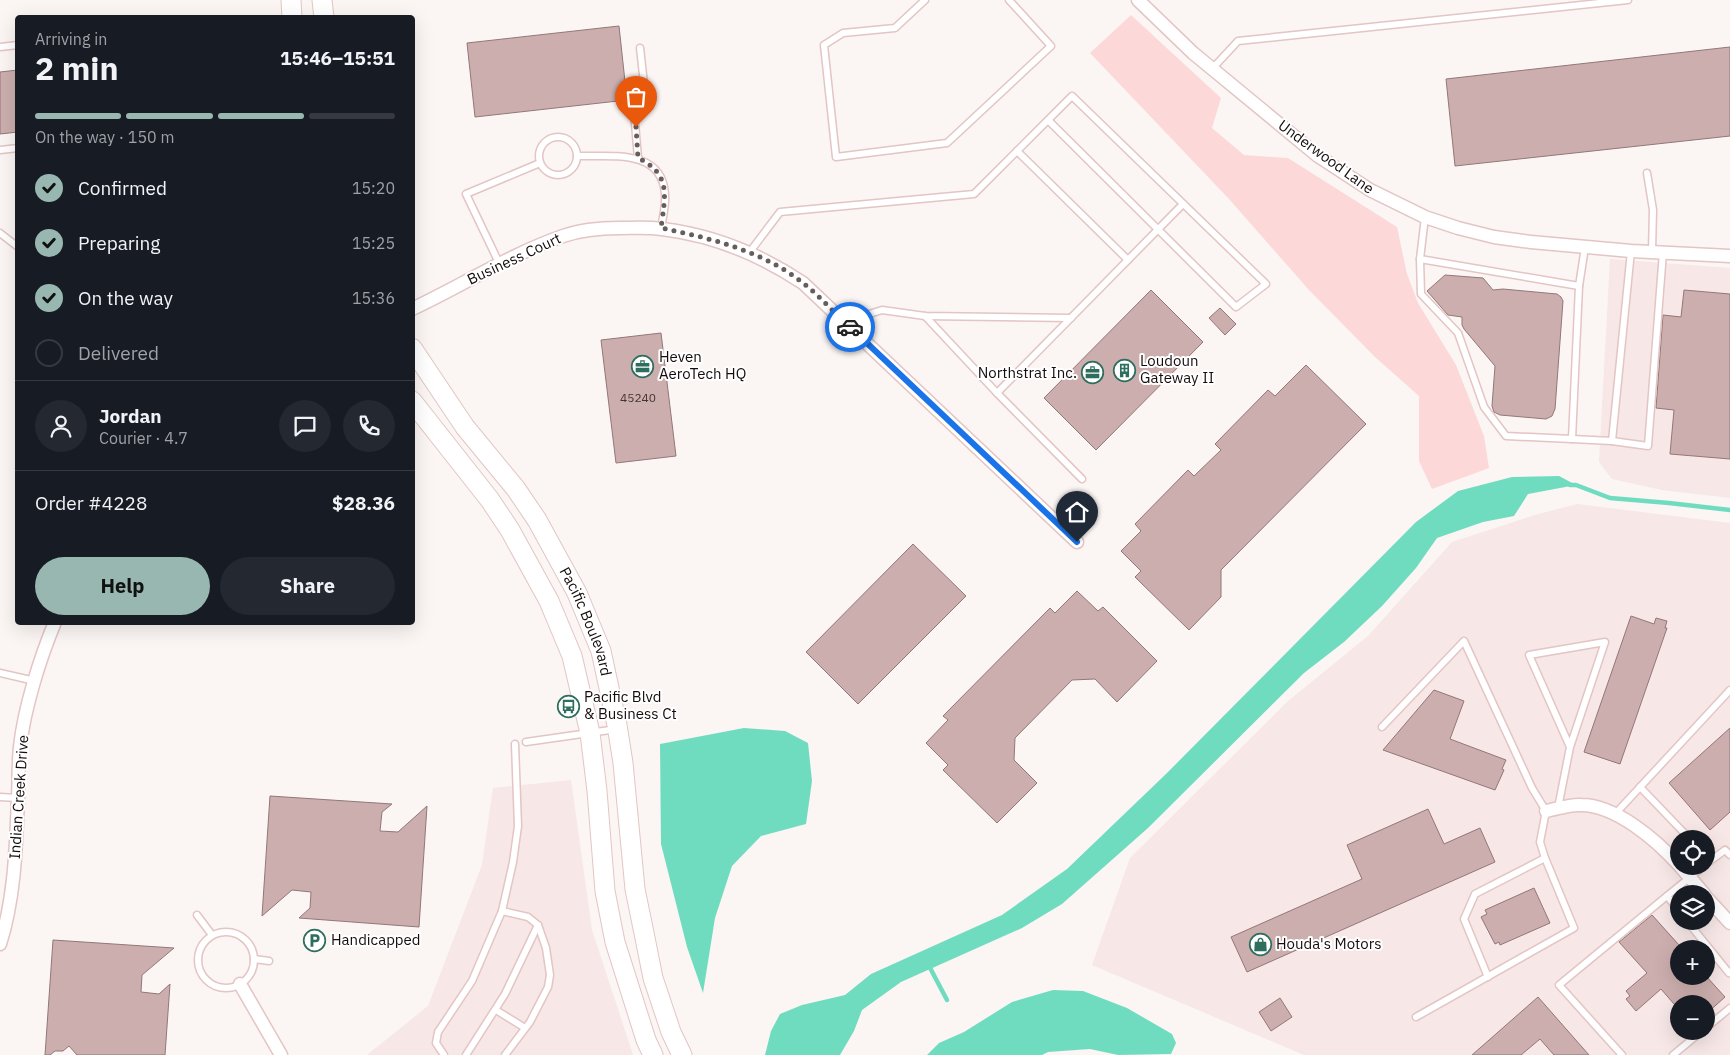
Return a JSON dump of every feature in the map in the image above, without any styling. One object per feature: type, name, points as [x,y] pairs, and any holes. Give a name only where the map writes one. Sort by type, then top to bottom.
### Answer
[{"type":"main road","points":[[290,0],[292,15]]},
{"type":"main road","points":[[322,0],[324,15]]},
{"type":"main road","name":"Pacific Boulevard","points":[[415,352],[465,427],[516,489],[537,520],[558,555],[577,593],[601,651],[614,706],[623,763],[635,889],[653,978],[671,1032],[682,1055]]},
{"type":"main road","name":"Pacific Boulevard","points":[[415,405],[490,500],[530,564],[549,601],[572,656],[590,733],[606,891],[615,942],[646,1040],[653,1055]]},
{"type":"street","name":"Underwood Lane","points":[[1138,0],[1154,17],[1212,69],[1318,156],[1370,190],[1425,217],[1494,237],[1531,242],[1631,251],[1730,256]]},
{"type":"street","name":"Business Court","points":[[415,308],[526,250],[566,235],[605,228],[661,228],[713,240],[778,266],[803,283],[1077,542]]},
{"type":"street","name":"Indian Creek Drive","points":[[0,944],[6,926],[11,897],[17,840],[20,747],[35,681],[53,625]]},
{"type":"street","points":[[1552,810],[1585,805],[1599,807],[1616,813],[1644,833],[1670,858]]},
{"type":"street","points":[[1689,877],[1696,885]]},
{"type":"street","points":[[1715,907],[1730,924]]},
{"type":"street","points":[[240,984],[281,1055]]},
{"type":"lane","points":[[925,0],[895,28],[843,33],[824,45],[836,157],[947,143],[1051,46],[1010,0]]},
{"type":"lane","points":[[1212,69],[1238,41],[1565,3],[1628,0]]},
{"type":"lane","points":[[0,47],[15,45]]},
{"type":"lane","points":[[638,158],[634,112],[645,93],[640,48]]},
{"type":"lane","points":[[749,253],[780,212],[974,194],[1018,151],[1048,120],[1072,96],[1266,284],[1236,307],[1048,120]]},
{"type":"lane","points":[[555,137],[566,138],[576,148],[576,165],[566,174],[559,176],[547,173],[540,163],[538,152],[548,139],[555,137]]},
{"type":"lane","points":[[0,150],[15,148]]},
{"type":"lane","points":[[1018,151],[1128,260]]},
{"type":"lane","points":[[577,156],[638,158],[651,164],[659,173],[664,184],[665,196],[661,228]]},
{"type":"lane","points":[[500,265],[466,194],[540,163]]},
{"type":"lane","points":[[1425,217],[1420,259],[1421,294],[1458,333],[1484,407],[1506,436],[1612,441],[1648,446],[1657,251],[1654,210],[1647,172]]},
{"type":"lane","points":[[997,393],[1183,204]]},
{"type":"lane","points":[[0,234],[15,245]]},
{"type":"lane","points":[[1572,439],[1579,286],[1585,247]]},
{"type":"lane","points":[[1612,441],[1631,251]]},
{"type":"lane","points":[[1420,259],[1579,286]]},
{"type":"lane","points":[[844,322],[882,310],[925,316],[1071,318]]},
{"type":"lane","points":[[925,316],[997,393],[1082,479]]},
{"type":"lane","points":[[1382,727],[1464,641],[1532,788],[1552,810]]},
{"type":"lane","points":[[1416,1017],[1574,928],[1540,842],[1552,810],[1570,747],[1605,642],[1529,654],[1570,747]]},
{"type":"lane","points":[[0,673],[35,681]]},
{"type":"lane","points":[[1616,813],[1730,690]]},
{"type":"lane","points":[[526,742],[618,729]]},
{"type":"lane","points":[[444,1055],[436,1043],[438,1032],[472,981],[502,911],[513,862],[518,826],[516,744]]},
{"type":"lane","points":[[1640,787],[1681,830]]},
{"type":"lane","points":[[0,797],[18,798]]},
{"type":"lane","points":[[1715,858],[1728,850]]},
{"type":"lane","points":[[1488,977],[1464,919],[1476,894],[1545,858]]},
{"type":"lane","points":[[1622,1055],[1560,985],[1692,875]]},
{"type":"lane","points":[[1667,896],[1670,900]]},
{"type":"lane","points":[[502,911],[528,917],[538,925],[546,948],[550,975],[548,987],[525,1028],[505,1055]]},
{"type":"lane","points":[[197,915],[212,935]]},
{"type":"lane","points":[[466,1055],[506,994],[538,925]]},
{"type":"lane","points":[[1694,930],[1730,973]]},
{"type":"lane","points":[[222,932],[233,932],[243,938],[250,944],[254,953],[254,959],[254,965],[249,977],[231,988],[219,988],[208,982],[201,974],[198,963],[199,952],[203,943],[212,935],[222,932]]},
{"type":"lane","points":[[254,959],[270,961]]},
{"type":"lane","points":[[1715,1020],[1730,1008]]},
{"type":"lane","points":[[496,1010],[525,1028]]},
{"type":"lane","points":[[1673,1055],[1691,1040]]},
{"type":"shaded area","points":[[1131,15],[1221,98],[1212,128],[1244,155],[1288,158],[1397,227],[1407,274],[1418,303],[1456,365],[1484,436],[1489,468],[1432,489],[1419,461],[1419,396],[1375,357],[1309,290],[1229,199],[1090,53]]},
{"type":"shaded area","points":[[1610,259],[1730,268],[1730,498],[1662,490],[1612,479],[1599,462]]},
{"type":"shaded area","points":[[1559,476],[1576,485],[1528,494],[1514,516],[1483,522],[1437,538],[1416,568],[1382,606],[1344,642],[1304,673],[1148,828],[1062,904],[1022,928],[901,982],[862,1010],[854,1031],[840,1055],[765,1055],[771,1031],[780,1014],[802,1005],[845,995],[871,974],[1002,915],[1067,869],[1167,773],[1416,522],[1458,491],[1512,477]]},
{"type":"shaded area","points":[[1577,504],[1730,523],[1730,1055],[1304,1055],[1092,965],[1130,858],[1288,701],[1368,636],[1452,542],[1535,515]]},
{"type":"shaded area","points":[[744,728],[785,731],[808,743],[812,781],[806,824],[761,836],[732,866],[715,918],[703,993],[687,947],[661,844],[660,744]]},
{"type":"shaded area","points":[[571,780],[592,930],[633,1055],[367,1055],[428,1006],[482,865],[493,788]]},
{"type":"shaded area","points":[[1053,990],[1083,991],[1127,1008],[1172,1034],[1176,1043],[1171,1054],[1118,1055],[1090,1049],[1048,1052],[1042,1055],[927,1055],[939,1043],[964,1032],[1012,1002]]},
{"type":"building","points":[[619,26],[627,100],[475,117],[467,43]]},
{"type":"building","points":[[1730,47],[1730,136],[1455,166],[1446,79]]},
{"type":"building","points":[[15,70],[15,132],[0,134],[0,72]]},
{"type":"building","points":[[1445,275],[1483,278],[1493,290],[1503,289],[1557,294],[1561,297],[1563,301],[1555,409],[1552,416],[1546,419],[1500,415],[1494,412],[1492,406],[1495,366],[1464,329],[1462,317],[1448,315],[1427,291]]},
{"type":"building","name":"Loudoun Gateway II","points":[[1151,290],[1203,342],[1096,450],[1044,398]]},
{"type":"building","points":[[1684,290],[1730,294],[1730,459],[1670,454],[1674,410],[1656,408],[1663,315],[1681,317]]},
{"type":"building","points":[[1220,308],[1236,324],[1225,335],[1209,318]]},
{"type":"building","points":[[661,333],[676,456],[616,463],[601,340]]},
{"type":"building","points":[[1306,365],[1366,424],[1221,570],[1221,597],[1189,630],[1135,577],[1141,571],[1121,551],[1141,531],[1135,524],[1188,470],[1194,476],[1221,450],[1215,444],[1268,390],[1275,396]]},
{"type":"building","points":[[913,544],[966,596],[858,704],[806,652]]},
{"type":"building","points":[[1077,591],[1098,611],[1103,607],[1157,661],[1117,702],[1095,679],[1072,680],[1015,738],[1014,760],[1037,783],[997,823],[943,770],[948,765],[926,743],[948,720],[943,716],[1050,608],[1055,613]]},
{"type":"building","points":[[1631,616],[1654,624],[1656,618],[1667,621],[1665,628],[1667,628],[1620,764],[1584,752]]},
{"type":"building","points":[[1434,690],[1464,701],[1450,739],[1506,760],[1502,769],[1504,770],[1495,790],[1383,750]]},
{"type":"building","points":[[1730,728],[1730,812],[1710,830],[1669,783]]},
{"type":"building","points":[[270,796],[392,804],[382,812],[380,831],[398,832],[427,806],[419,927],[299,918],[310,908],[311,892],[292,890],[262,916]]},
{"type":"building","points":[[1428,809],[1444,844],[1480,828],[1495,862],[1247,972],[1231,937],[1362,879],[1347,845]]},
{"type":"building","points":[[1534,888],[1550,923],[1500,945],[1499,942],[1495,944],[1481,917],[1487,914],[1485,910]]},
{"type":"building","points":[[1652,915],[1674,940],[1670,940],[1670,985],[1714,985],[1725,997],[1715,1006],[1715,995],[1670,995],[1670,999],[1661,989],[1636,1011],[1626,999],[1630,996],[1626,991],[1647,973],[1619,942]]},
{"type":"building","points":[[53,940],[174,948],[142,975],[141,992],[159,994],[170,984],[165,1055],[77,1055],[69,1046],[63,1051],[55,1051],[50,1055],[45,1055]]},
{"type":"building","points":[[1538,997],[1589,1055],[1554,1055],[1540,1039],[1521,1055],[1472,1055]]},
{"type":"building","points":[[1280,998],[1292,1017],[1271,1031],[1259,1012]]},
{"type":"waterway","points":[[1570,485],[1576,485],[1610,498],[1730,510]]},
{"type":"waterway","points":[[928,964],[947,1000]]},
{"type":"way so far","points":[[636,127],[638,158],[651,164],[659,173],[664,184],[665,196],[661,228],[713,240],[778,266],[803,283],[850,327]]},
{"type":"place","name":"Heven AeroTech HQ","points":[[643,366]]},
{"type":"place","name":"Loudoun Gateway II","points":[[1124,370]]},
{"type":"place","name":"Northstrat Inc.","points":[[1093,373]]},
{"type":"place","name":"Pacific Blvd & Business Ct","points":[[568,706]]},
{"type":"place","name":"Handicapped","points":[[315,940]]},
{"type":"place","name":"Houda's Motors","points":[[1260,944]]},
{"type":"route","points":[[850,327],[1077,542]]}]
